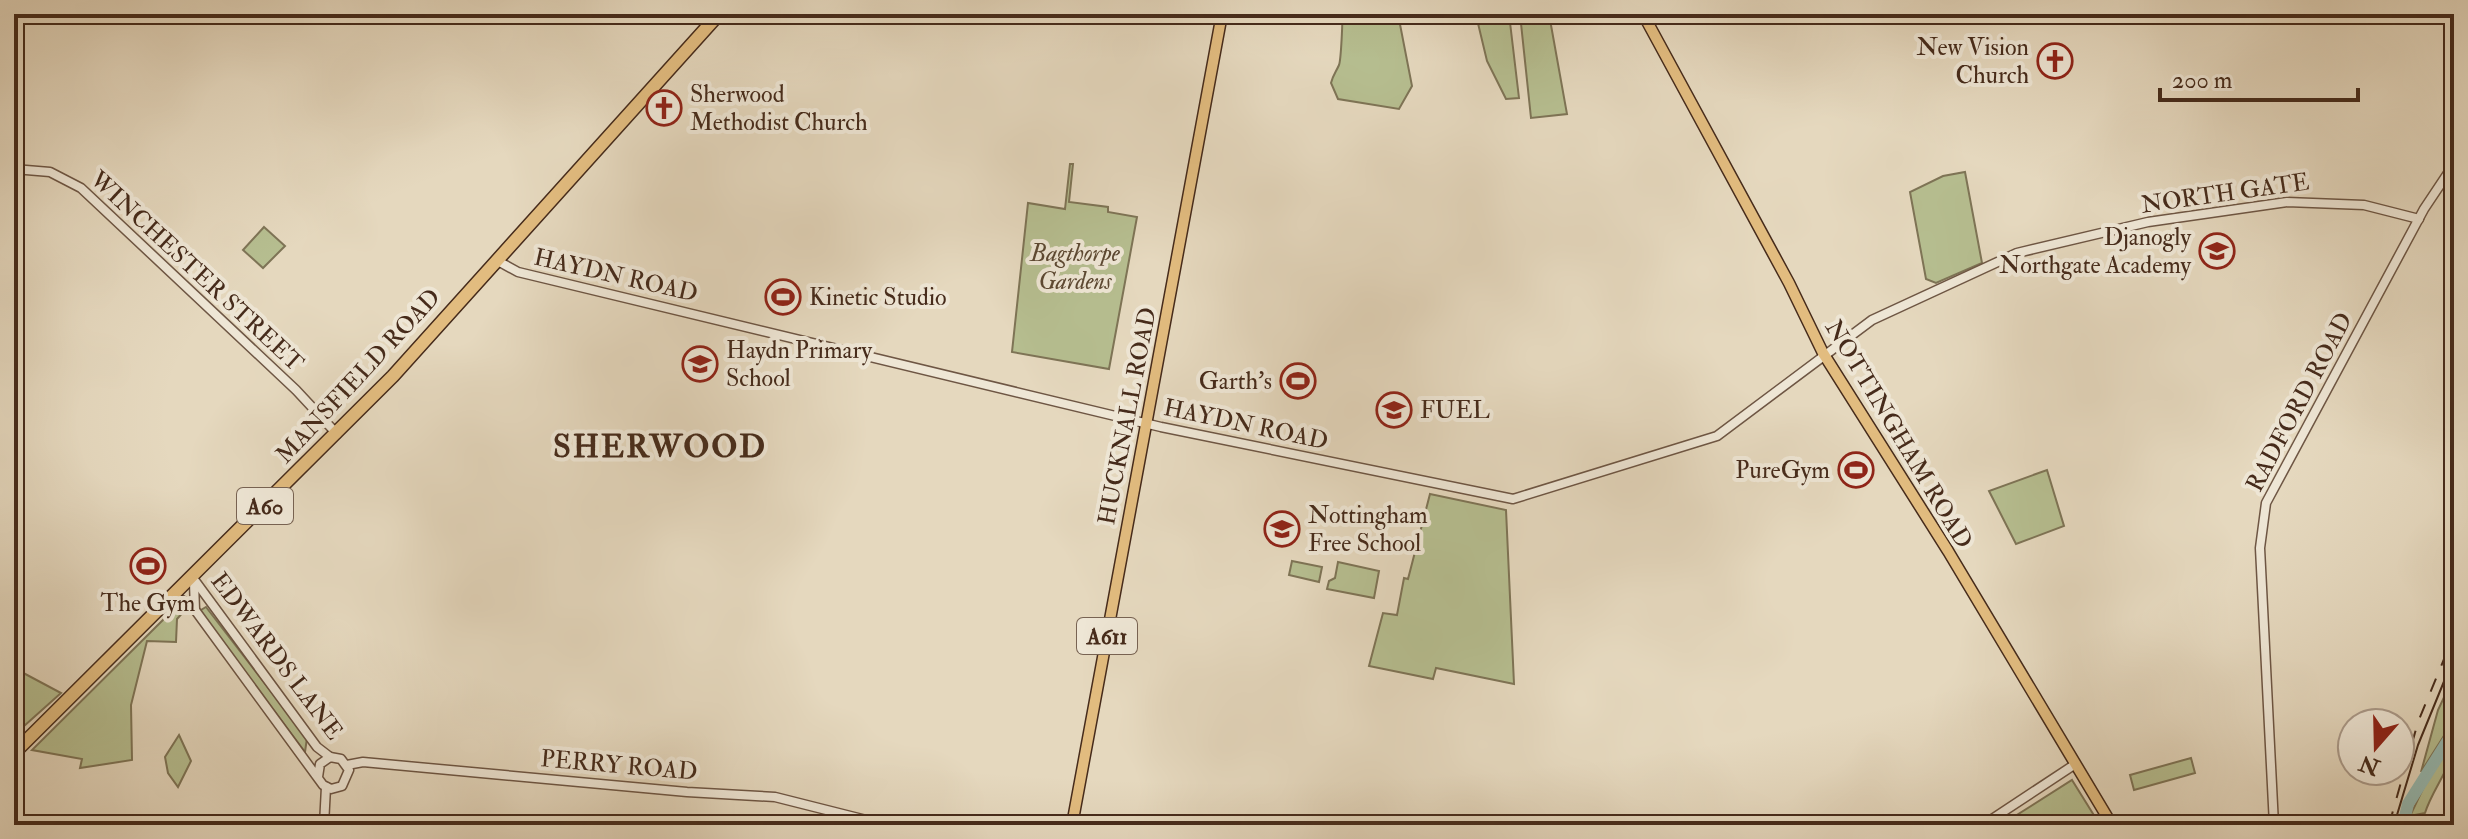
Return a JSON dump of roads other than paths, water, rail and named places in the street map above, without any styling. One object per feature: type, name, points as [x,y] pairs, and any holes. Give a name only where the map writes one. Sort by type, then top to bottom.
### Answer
[{"type":"highway","name":"MANSFIELD ROAD","points":[[14,753],[337,434],[719,14]]},
{"type":"main road","name":"HUCKNALL ROAD","points":[[1072,825],[1222,14]]},
{"type":"main road","name":"NOTTINGHAM ROAD","points":[[1643,14],[1783,271],[1823,353],[1948,551],[2112,825]]},
{"type":"street","name":"RADFORD ROAD","points":[[2274,825],[2260,548],[2266,503],[2419,219],[2454,164]]},
{"type":"street","name":"WINCHESTER STREET","points":[[14,169],[50,172],[81,188],[296,390],[337,434]]},
{"type":"street","name":"NORTH GATE","points":[[1823,353],[1889,310],[1999,259],[2148,222],[2221,210],[2324,201],[2376,206],[2419,219]]},
{"type":"street","name":"HAYDN ROAD","points":[[496,260],[518,272],[1146,423],[1513,499],[1717,436],[1823,353]]},
{"type":"street","points":[[193,578],[195,610]]},
{"type":"street","name":"EDWARDS LANE","points":[[193,578],[322,753],[330,757]]},
{"type":"street","points":[[170,600],[182,600],[195,610],[326,787],[324,825]]},
{"type":"street","points":[[195,610],[209,601]]},
{"type":"street","points":[[318,777],[320,764],[330,757],[341,759],[347,765],[349,774],[343,785],[326,787]]},
{"type":"street","name":"PERRY ROAD","points":[[347,765],[363,762],[687,792],[775,797],[886,825]]},
{"type":"street","points":[[1983,825],[2074,765]]},
{"type":"waterway","points":[[2403,825],[2408,804],[2454,731]]},
{"type":"tram line","points":[[2394,825],[2418,745],[2454,657]]},
{"type":"railway","points":[[2389,825],[2418,722],[2454,635]]},
{"type":"place","name":"New Vision Church","points":[[2055,61]]},
{"type":"place","name":"Sherwood Methodist Church","points":[[664,108]]},
{"type":"place","name":"Djanogly Northgate Academy","points":[[2217,251]]},
{"type":"place","name":"Kinetic Studio","points":[[783,297]]},
{"type":"place","name":"Haydn Primary School","points":[[700,364]]},
{"type":"place","name":"Garth's","points":[[1298,381]]},
{"type":"place","name":"FUEL","points":[[1394,410]]},
{"type":"place","name":"PureGym","points":[[1856,470]]},
{"type":"place","name":"Nottingham Free School","points":[[1282,529]]},
{"type":"place","name":"The Gym","points":[[148,566]]},
{"type":"district","name":"SHERWOOD","points":[[660,446]]},
{"type":"park label","name":"Bagthorpe Gardens","points":[[1075,267]]}]
